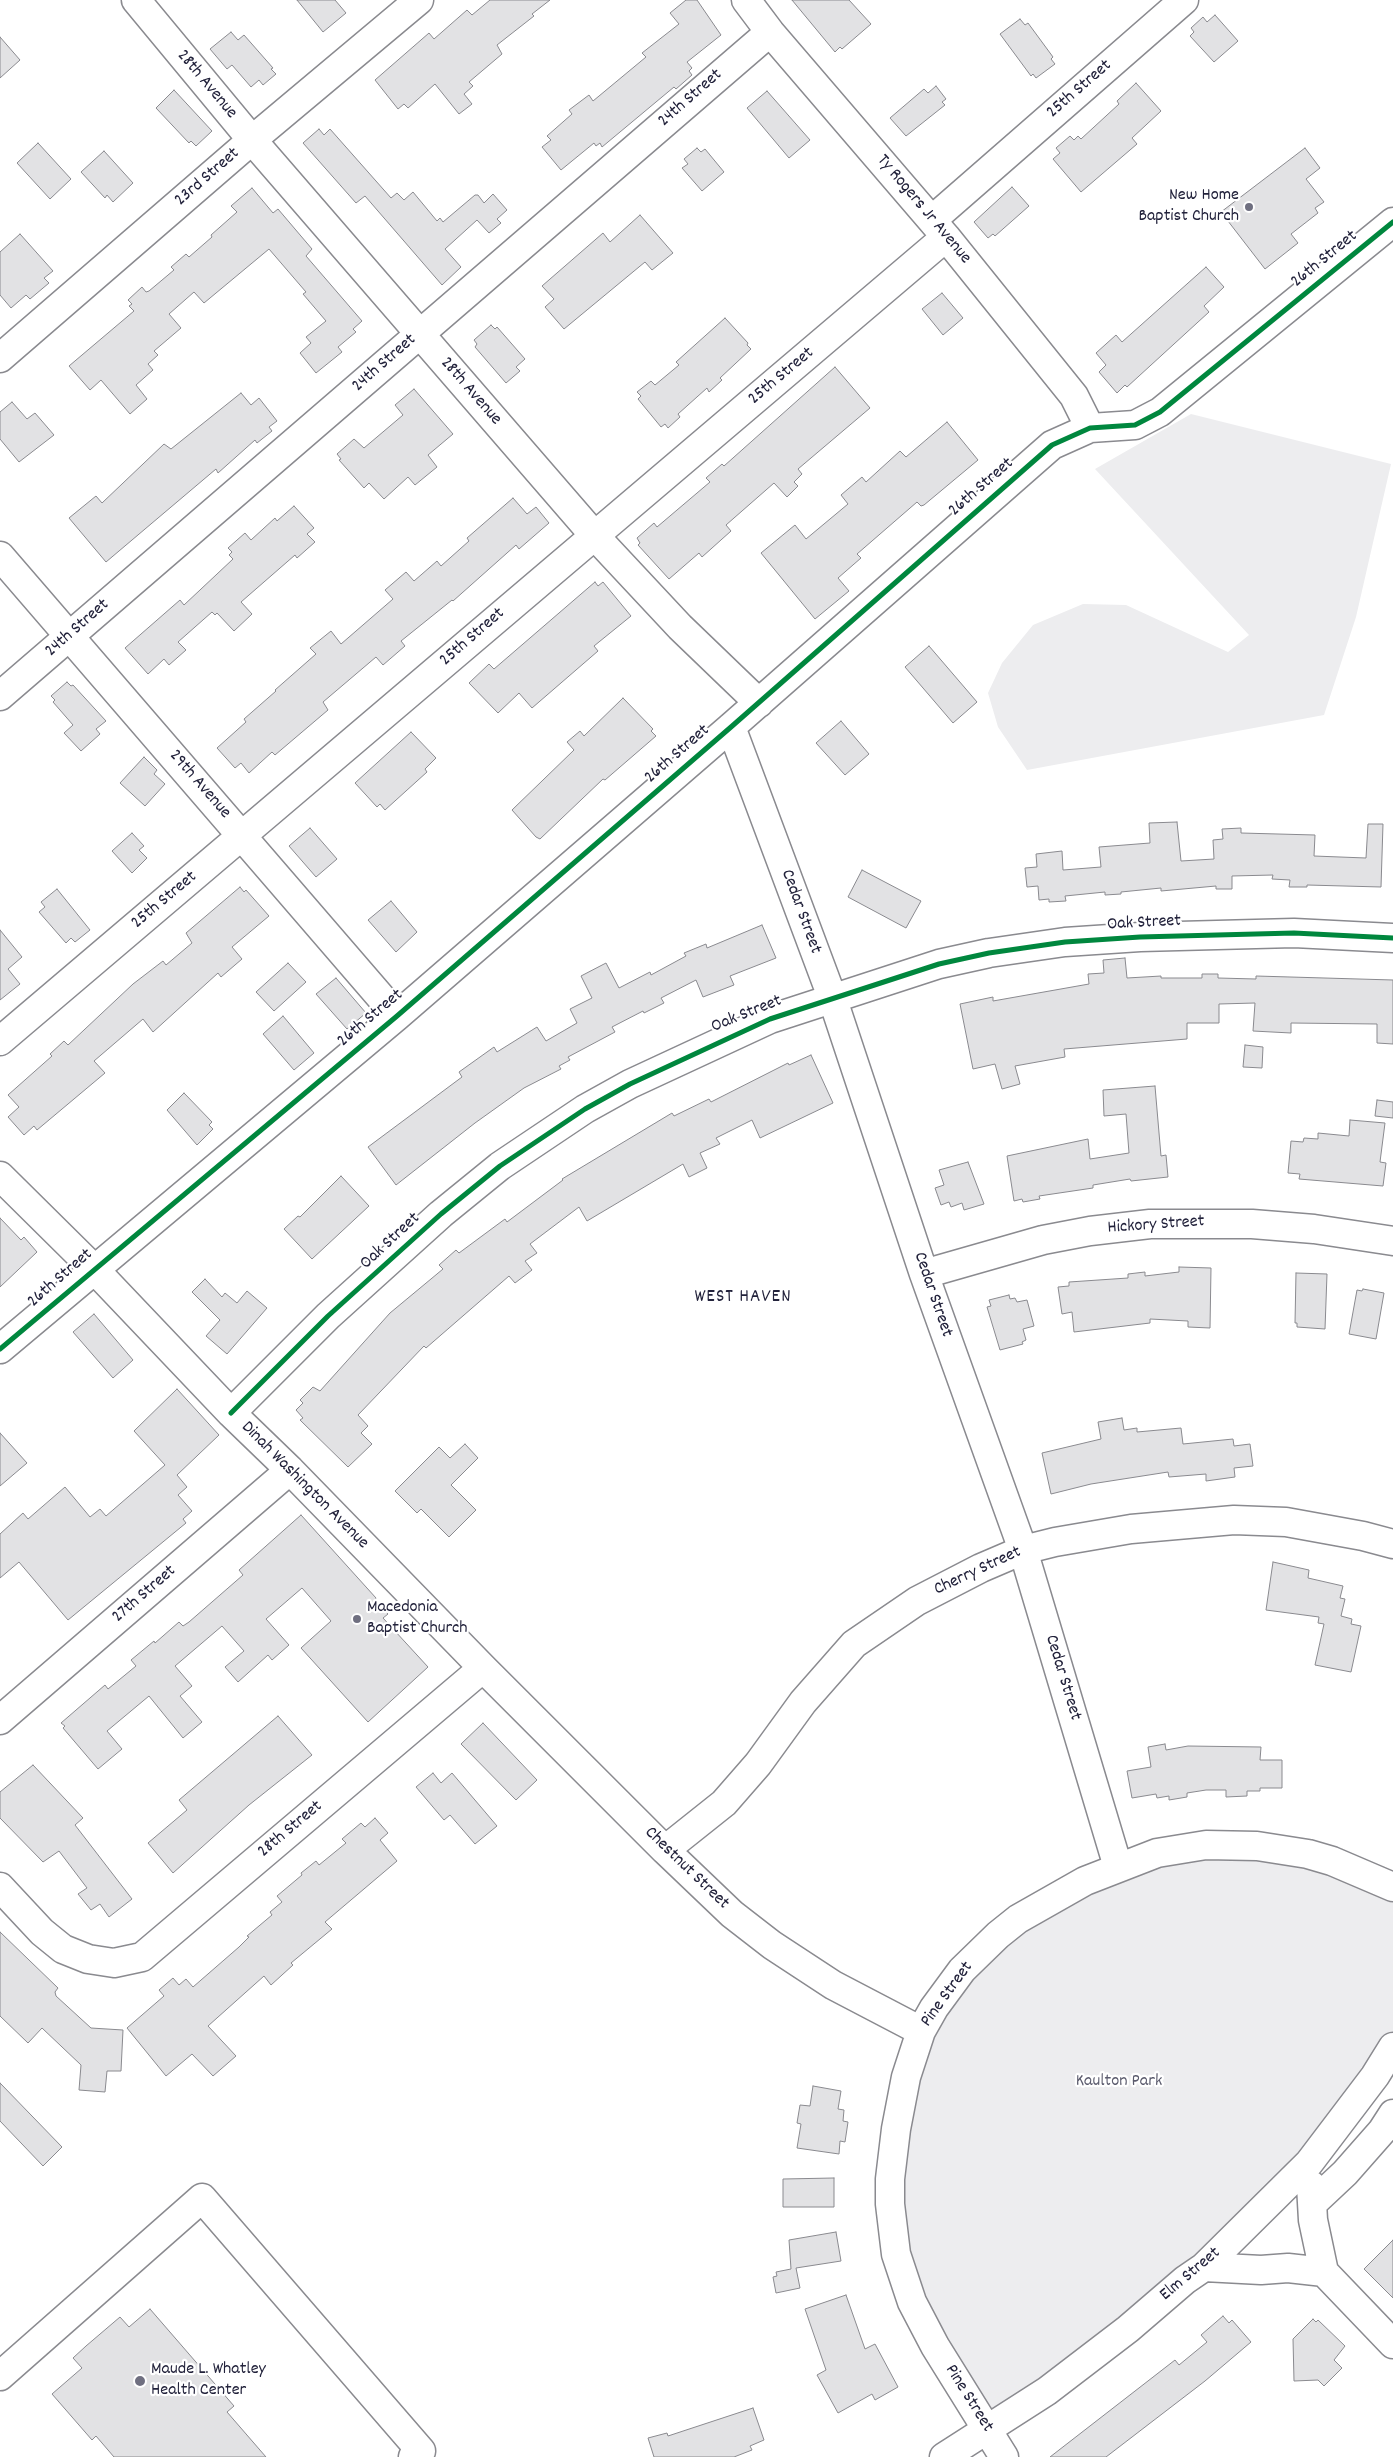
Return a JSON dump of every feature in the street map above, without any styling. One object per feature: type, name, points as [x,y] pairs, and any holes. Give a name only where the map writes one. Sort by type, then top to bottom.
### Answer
[{"type":"street","name":"28th Avenue","points":[[136,0],[252,140],[594,535],[680,627],[759,703]]},
{"type":"street","name":"23rd Street","points":[[0,358],[252,140],[419,0]]},
{"type":"street","name":"Ty Rogers Jr Avenue","points":[[746,0],[770,32],[939,229],[1074,396],[1090,428]]},
{"type":"street","name":"25th Street","points":[[0,1041],[594,535],[939,229],[1184,0]]},
{"type":"street","name":"24th Street","points":[[0,696],[770,32]]},
{"type":"street","name":"26th Street","points":[[0,1349],[397,1016],[732,727],[1052,445],[1090,428],[1135,425],[1160,412],[1393,222]]},
{"type":"street","name":"29th Avenue","points":[[0,556],[243,835],[397,1016]]},
{"type":"street","name":"Cedar Street","points":[[732,727],[832,997],[924,1274],[1023,1550],[1118,1866]]},
{"type":"street","name":"Oak Street","points":[[231,1413],[328,1316],[441,1214],[500,1166],[585,1109],[630,1084],[770,1019],[832,997],[939,964],[989,953],[1065,942],[1140,937],[1294,933],[1393,938]]},
{"type":"street","name":"Dinah Washington Avenue","points":[[0,1176],[94,1269],[231,1413],[290,1470],[483,1668]]},
{"type":"street","name":"Hickory Street","points":[[924,1274],[1043,1240],[1150,1224],[1252,1224],[1314,1229],[1393,1241]]},
{"type":"street","name":"27th Street","points":[[0,1720],[290,1470]]},
{"type":"street","name":"Cherry Street","points":[[665,1850],[724,1803],[758,1764],[803,1702],[854,1644],[917,1601],[981,1568],[1023,1550],[1055,1542],[1131,1529],[1234,1520],[1286,1522],[1363,1536],[1393,1544]]},
{"type":"street","name":"Chestnut Street","points":[[483,1668],[665,1850],[732,1914],[772,1945],[834,1985],[921,2030]]},
{"type":"street","name":"28th Street","points":[[0,1886],[42,1932],[63,1949],[88,1959],[114,1963],[142,1957],[483,1668]]},
{"type":"street","name":"Pine Street","points":[[1004,2457],[935,2346],[912,2302],[896,2254],[890,2204],[892,2154],[906,2077],[921,2030],[934,2008],[962,1970],[998,1935],[1039,1905],[1118,1866],[1181,1847],[1206,1845],[1257,1846],[1308,1854],[1332,1860],[1393,1887]]},
{"type":"street","name":"Elm Street","points":[[944,2457],[988,2431],[1047,2391],[1204,2267],[1309,2163],[1375,2076],[1393,2047]]},
{"type":"street","points":[[1313,2203],[1345,2173],[1382,2131],[1393,2114]]},
{"type":"street","points":[[1309,2163],[1313,2220],[1324,2272],[1393,2344]]},
{"type":"street","points":[[0,2376],[202,2198],[420,2451],[413,2457]]},
{"type":"street","points":[[1204,2267],[1261,2270],[1288,2268],[1324,2272]]},
{"type":"green space","points":[[1191,414],[1391,464],[1356,617],[1324,715],[1027,770],[998,727],[988,693],[1002,663],[1033,625],[1083,604],[1126,605],[1228,652],[1249,635],[1095,469]]},
{"type":"green space","name":"Kaulton Park","points":[[1206,1845],[1393,1887],[1393,2047],[1309,2163],[988,2431],[935,2346],[890,2204],[921,2031],[1018,1919]]},
{"type":"building","points":[[297,0],[335,0],[346,13],[323,32]]},
{"type":"building","points":[[490,0],[550,0],[532,14],[534,16],[497,45],[502,54],[469,82],[473,86],[464,94],[472,104],[459,114],[435,84],[408,108],[404,104],[398,109],[375,80],[429,33],[434,39],[467,10],[472,15]]},
{"type":"building","points":[[686,0],[697,0],[721,35],[687,62],[692,68],[689,71],[692,75],[676,89],[674,87],[602,147],[600,143],[596,146],[594,143],[561,170],[542,147],[551,140],[547,136],[572,114],[569,110],[589,95],[593,101],[646,57],[642,53],[679,24],[670,13]]},
{"type":"building","points":[[792,0],[849,0],[871,24],[842,49],[840,47],[835,52]]},
{"type":"building","points":[[1215,15],[1238,41],[1214,62],[1190,36],[1194,32],[1191,28],[1203,17],[1207,22]]},
{"type":"building","points":[[1020,19],[1025,25],[1028,23],[1053,57],[1051,59],[1055,64],[1036,78],[1033,74],[1031,76],[1000,34]]},
{"type":"building","points":[[231,32],[238,40],[244,35],[273,68],[271,69],[276,74],[263,85],[259,80],[251,87],[232,65],[227,69],[210,49]]},
{"type":"building","points":[[0,37],[20,60],[0,78]]},
{"type":"building","points":[[1136,83],[1161,111],[1132,138],[1137,144],[1081,192],[1053,159],[1060,153],[1056,148],[1070,136],[1074,140],[1078,136],[1081,139],[1119,104],[1117,101]]},
{"type":"building","points":[[936,86],[946,99],[942,102],[945,105],[906,136],[890,118],[924,89],[928,93]]},
{"type":"building","points":[[174,90],[212,131],[196,146],[191,141],[189,143],[156,108]]},
{"type":"building","points":[[767,91],[810,140],[789,158],[747,108]]},
{"type":"building","points":[[319,129],[324,135],[330,129],[391,198],[397,193],[404,200],[413,192],[437,221],[440,218],[443,222],[475,195],[478,195],[484,203],[493,194],[507,210],[497,219],[501,223],[489,233],[477,220],[445,249],[461,267],[442,285],[365,196],[356,203],[303,143]]},
{"type":"building","points":[[38,143],[71,179],[50,199],[17,163]]},
{"type":"building","points":[[697,148],[701,152],[705,149],[724,172],[702,191],[682,168],[688,164],[684,159]]},
{"type":"building","name":"New Home Baptist Church","points":[[1305,148],[1320,168],[1306,179],[1324,202],[1315,208],[1318,213],[1291,234],[1298,243],[1265,269],[1221,212]]},
{"type":"building","points":[[104,151],[133,183],[113,202],[107,195],[105,198],[81,172]]},
{"type":"building","points":[[1012,187],[1029,206],[995,236],[993,234],[988,238],[974,222]]},
{"type":"building","points":[[252,188],[273,213],[278,209],[312,249],[306,256],[362,321],[353,329],[356,332],[338,347],[342,352],[316,373],[300,353],[311,343],[306,337],[326,321],[303,294],[306,292],[269,249],[204,303],[194,292],[169,314],[181,328],[154,351],[158,355],[148,364],[153,370],[136,385],[147,399],[130,414],[101,380],[90,390],[69,366],[134,311],[129,306],[132,304],[128,300],[142,287],[146,292],[149,291],[174,270],[171,267],[186,254],[189,257],[212,237],[211,235],[237,212],[231,206]]},
{"type":"building","points":[[640,215],[673,253],[652,270],[645,262],[564,329],[545,307],[554,299],[542,286],[603,233],[610,242]]},
{"type":"building","points":[[20,234],[53,271],[44,278],[49,283],[30,299],[26,295],[11,308],[0,295],[0,252]]},
{"type":"building","points":[[1206,267],[1224,287],[1204,306],[1209,312],[1127,387],[1125,385],[1117,393],[1099,372],[1106,365],[1096,353],[1116,335],[1122,342]]},
{"type":"building","points":[[942,293],[963,318],[943,335],[922,309]]},
{"type":"building","points":[[725,318],[748,343],[747,345],[751,349],[720,378],[722,380],[709,392],[707,388],[678,414],[680,417],[668,428],[665,424],[661,427],[638,399],[641,396],[637,392],[651,381],[655,385],[679,365],[676,362]]},
{"type":"building","points":[[491,325],[495,329],[497,327],[525,359],[516,367],[520,371],[506,383],[475,347],[477,344],[474,340]]},
{"type":"building","points":[[835,367],[870,408],[798,469],[802,474],[794,482],[798,486],[787,497],[774,483],[726,525],[731,531],[702,557],[699,553],[669,579],[638,545],[640,543],[637,538],[654,523],[657,527],[710,482],[706,478],[722,464],[724,466]]},
{"type":"building","points":[[414,389],[453,434],[428,455],[437,467],[415,485],[408,477],[384,499],[369,483],[364,488],[339,460],[341,459],[337,454],[354,439],[364,448],[403,415],[395,405]]},
{"type":"building","points":[[241,393],[251,405],[259,398],[277,421],[269,427],[272,431],[257,443],[255,440],[218,473],[216,469],[106,562],[69,518],[96,496],[102,503],[164,444],[171,449]]},
{"type":"building","points":[[12,402],[27,419],[35,413],[54,435],[19,462],[0,439],[0,412]]},
{"type":"building","points":[[947,422],[978,460],[924,505],[921,506],[917,502],[857,554],[861,558],[838,578],[849,591],[815,619],[761,553],[795,525],[806,539],[848,504],[841,495],[862,477],[866,482],[900,451],[906,457]]},
{"type":"building","points":[[513,498],[527,514],[536,507],[549,523],[519,549],[516,545],[453,601],[401,641],[405,646],[383,665],[376,657],[323,702],[328,710],[275,755],[272,752],[249,773],[241,763],[235,768],[217,748],[246,722],[244,719],[316,654],[310,648],[331,631],[341,644],[393,599],[385,590],[406,572],[414,581],[437,561],[441,566],[469,541],[467,538]]},
{"type":"building","points":[[294,506],[314,528],[307,534],[315,542],[297,558],[295,555],[241,602],[252,614],[234,631],[217,613],[215,615],[212,612],[178,642],[186,650],[169,665],[164,659],[148,674],[125,648],[180,600],[184,605],[233,559],[229,555],[232,552],[228,548],[245,533],[251,540],[275,518],[277,521]]},
{"type":"building","points":[[595,582],[598,586],[603,582],[631,616],[594,646],[598,651],[532,708],[519,693],[498,713],[469,683],[489,664],[494,669]]},
{"type":"building","points":[[929,646],[977,702],[953,723],[905,667]]},
{"type":"building","points":[[67,682],[71,686],[73,685],[106,721],[96,729],[100,734],[81,751],[64,733],[73,725],[53,702],[55,700],[51,696]]},
{"type":"building","points":[[623,698],[653,729],[651,731],[656,736],[605,780],[603,779],[540,839],[536,837],[512,810],[574,750],[567,742],[580,731],[584,736]]},
{"type":"building","points":[[841,721],[869,754],[845,775],[816,743]]},
{"type":"building","points":[[411,732],[436,758],[425,769],[427,772],[385,810],[380,804],[377,807],[355,783]]},
{"type":"building","points":[[144,757],[157,770],[154,774],[165,784],[145,806],[120,783]]},
{"type":"building","points":[[1177,822],[1181,861],[1214,859],[1213,840],[1223,839],[1222,829],[1241,828],[1241,833],[1315,835],[1314,856],[1366,858],[1368,824],[1383,824],[1381,887],[1307,885],[1307,887],[1289,887],[1290,880],[1272,879],[1273,875],[1232,876],[1232,889],[1216,889],[1216,886],[1161,891],[1161,888],[1121,892],[1121,894],[1105,895],[1105,892],[1065,896],[1066,901],[1049,902],[1049,899],[1039,900],[1038,886],[1027,887],[1025,868],[1037,867],[1036,854],[1062,851],[1063,870],[1101,867],[1099,847],[1150,843],[1149,823]]},
{"type":"building","points":[[310,828],[337,859],[316,877],[289,846]]},
{"type":"building","points":[[132,833],[144,846],[139,850],[147,858],[132,873],[112,851]]},
{"type":"building","points":[[862,870],[921,901],[906,928],[848,897]]},
{"type":"building","points":[[240,887],[244,892],[246,890],[269,916],[232,947],[242,959],[221,977],[218,973],[153,1032],[143,1019],[94,1061],[105,1073],[37,1130],[34,1126],[24,1135],[8,1117],[19,1107],[8,1095],[52,1056],[50,1054],[64,1041],[68,1045],[133,984],[163,961],[166,965],[192,943],[186,933]]},
{"type":"building","points":[[57,889],[90,930],[75,942],[71,938],[66,943],[39,912],[45,907],[41,902]]},
{"type":"building","points":[[391,901],[417,932],[396,952],[368,920]]},
{"type":"building","points":[[762,925],[776,958],[730,976],[734,985],[703,997],[696,980],[661,998],[664,1003],[644,1013],[643,1011],[612,1027],[615,1032],[568,1057],[570,1060],[559,1066],[561,1069],[524,1088],[475,1123],[396,1185],[368,1147],[462,1077],[459,1072],[494,1047],[497,1052],[537,1027],[546,1041],[577,1023],[570,1009],[592,998],[581,976],[606,963],[619,988],[650,972],[651,975],[686,956],[684,953],[706,944],[707,948]]},
{"type":"building","points":[[0,930],[22,957],[8,969],[20,984],[0,1000]]},
{"type":"building","points":[[1125,958],[1127,978],[1161,976],[1161,978],[1202,978],[1202,974],[1218,974],[1218,978],[1256,979],[1256,976],[1393,980],[1393,1044],[1377,1043],[1377,1024],[1291,1023],[1291,1033],[1253,1031],[1255,1003],[1219,1004],[1219,1023],[1187,1023],[1187,1039],[1064,1049],[1065,1057],[1015,1066],[1020,1084],[1002,1089],[995,1064],[973,1069],[960,1004],[993,997],[993,1001],[1089,984],[1088,974],[1104,973],[1103,960]]},
{"type":"building","points":[[288,963],[306,982],[274,1011],[256,992]]},
{"type":"building","points":[[336,978],[366,1013],[347,1029],[316,994]]},
{"type":"building","points":[[283,1016],[314,1053],[294,1070],[263,1034]]},
{"type":"building","points":[[1245,1045],[1263,1047],[1262,1068],[1243,1067]]},
{"type":"building","points":[[811,1055],[833,1103],[760,1138],[752,1120],[716,1138],[720,1144],[700,1153],[707,1168],[689,1177],[683,1164],[587,1221],[579,1207],[530,1244],[537,1253],[525,1261],[532,1270],[515,1283],[509,1276],[426,1348],[424,1346],[358,1415],[368,1426],[361,1433],[372,1444],[348,1467],[300,1420],[303,1418],[296,1410],[303,1403],[300,1400],[313,1387],[320,1391],[390,1313],[443,1269],[439,1265],[456,1250],[459,1253],[505,1219],[507,1222],[562,1179],[672,1113],[674,1116],[709,1099],[711,1102],[788,1063],[789,1065]]},
{"type":"building","points":[[1155,1086],[1161,1156],[1166,1155],[1168,1177],[1131,1181],[1130,1179],[1093,1185],[1093,1188],[1039,1196],[1040,1199],[1023,1202],[1022,1199],[1014,1201],[1007,1156],[1088,1139],[1090,1159],[1129,1153],[1126,1114],[1104,1116],[1103,1090]]},
{"type":"building","points":[[184,1093],[212,1122],[209,1125],[213,1129],[197,1145],[167,1110]]},
{"type":"building","points":[[1377,1100],[1393,1102],[1393,1118],[1375,1116]]},
{"type":"building","points":[[1350,1120],[1385,1123],[1380,1162],[1386,1163],[1383,1186],[1299,1179],[1300,1174],[1288,1173],[1291,1141],[1303,1142],[1304,1138],[1318,1139],[1318,1133],[1349,1136]]},
{"type":"building","points":[[968,1162],[984,1204],[964,1210],[962,1203],[951,1207],[949,1202],[941,1205],[935,1188],[944,1185],[939,1170]]},
{"type":"building","points":[[341,1176],[369,1206],[312,1259],[284,1229],[298,1216],[300,1217]]},
{"type":"building","points":[[0,1218],[21,1240],[24,1237],[37,1252],[0,1287]]},
{"type":"building","points":[[1179,1267],[1211,1268],[1210,1328],[1188,1327],[1188,1321],[1150,1319],[1150,1323],[1074,1332],[1072,1312],[1062,1314],[1058,1287],[1069,1286],[1069,1282],[1128,1278],[1128,1274],[1145,1272],[1145,1276],[1179,1272]]},
{"type":"building","points":[[1296,1273],[1327,1274],[1325,1329],[1297,1327],[1297,1323],[1295,1323]]},
{"type":"building","points":[[205,1279],[222,1297],[225,1293],[237,1303],[247,1291],[267,1308],[227,1354],[206,1336],[220,1320],[192,1292]]},
{"type":"building","points":[[1363,1289],[1384,1293],[1376,1339],[1349,1334],[1357,1290],[1362,1291]]},
{"type":"building","points":[[1009,1295],[1010,1299],[1015,1298],[1017,1302],[1027,1300],[1034,1326],[1023,1329],[1026,1340],[1022,1342],[1023,1344],[1000,1350],[987,1307],[991,1306],[989,1300]]},
{"type":"building","points":[[94,1314],[133,1360],[113,1378],[73,1332]]},
{"type":"building","points":[[177,1389],[219,1435],[177,1475],[187,1487],[178,1495],[192,1511],[183,1519],[186,1523],[68,1620],[19,1562],[0,1578],[0,1534],[23,1513],[28,1519],[65,1487],[90,1517],[100,1509],[106,1516],[165,1465],[134,1431]]},
{"type":"building","points":[[1122,1418],[1124,1430],[1137,1428],[1137,1432],[1181,1428],[1183,1444],[1233,1439],[1234,1446],[1250,1444],[1253,1466],[1234,1468],[1235,1477],[1206,1481],[1206,1474],[1169,1477],[1168,1472],[1091,1484],[1051,1494],[1042,1453],[1101,1439],[1098,1422]]},
{"type":"building","points":[[0,1433],[27,1463],[0,1486]]},
{"type":"building","points":[[465,1444],[478,1458],[451,1485],[476,1510],[449,1537],[421,1509],[417,1513],[395,1491],[439,1447],[450,1458]]},
{"type":"building","points":[[301,1515],[376,1598],[375,1600],[388,1614],[383,1618],[428,1667],[368,1722],[301,1648],[331,1621],[302,1588],[266,1619],[289,1645],[272,1660],[268,1655],[238,1682],[225,1667],[244,1651],[222,1626],[175,1666],[192,1686],[180,1696],[202,1722],[183,1738],[149,1696],[107,1731],[122,1749],[98,1769],[63,1728],[65,1726],[61,1723],[105,1685],[108,1689],[136,1666],[131,1660],[154,1641],[155,1643],[179,1622],[183,1626],[189,1622],[243,1575],[239,1570]]},
{"type":"building","points":[[1273,1562],[1309,1570],[1308,1578],[1343,1586],[1340,1598],[1345,1599],[1341,1616],[1352,1619],[1351,1624],[1361,1626],[1351,1672],[1315,1665],[1324,1624],[1318,1623],[1319,1617],[1266,1610]]},
{"type":"building","points":[[278,1716],[312,1755],[249,1805],[173,1873],[148,1843],[187,1810],[179,1800]]},
{"type":"building","points":[[483,1723],[537,1780],[516,1800],[461,1744]]},
{"type":"building","points":[[1165,1744],[1166,1750],[1188,1746],[1261,1747],[1260,1760],[1282,1760],[1282,1788],[1260,1788],[1260,1791],[1247,1791],[1247,1796],[1226,1797],[1226,1790],[1206,1790],[1187,1793],[1187,1797],[1169,1800],[1169,1796],[1157,1798],[1156,1794],[1132,1798],[1127,1771],[1151,1767],[1148,1747]]},
{"type":"building","points":[[33,1765],[83,1818],[75,1825],[132,1899],[109,1917],[100,1904],[91,1910],[78,1894],[87,1888],[59,1851],[43,1862],[0,1818],[0,1792]]},
{"type":"building","points":[[433,1773],[441,1783],[452,1773],[497,1826],[475,1844],[450,1815],[444,1820],[416,1787]]},
{"type":"building","points":[[375,1818],[388,1833],[380,1840],[397,1861],[325,1922],[332,1929],[291,1963],[293,1965],[271,1985],[264,1976],[208,2026],[236,2056],[213,2076],[192,2054],[166,2076],[127,2028],[164,1996],[159,1990],[173,1978],[179,1985],[186,1979],[193,1987],[272,1915],[270,1912],[282,1902],[277,1896],[302,1875],[301,1873],[316,1861],[319,1865],[346,1843],[342,1839],[361,1823],[365,1827]]},
{"type":"building","points":[[0,1932],[58,1988],[55,1992],[56,1996],[91,2028],[123,2030],[121,2071],[107,2071],[105,2092],[79,2090],[81,2065],[42,2028],[28,2043],[0,2016]]},
{"type":"building","points":[[0,2083],[62,2147],[43,2166],[0,2121]]},
{"type":"building","points":[[813,2086],[841,2091],[838,2109],[844,2110],[843,2121],[848,2122],[845,2142],[840,2141],[839,2154],[797,2148],[801,2124],[797,2123],[800,2105],[810,2106]]},
{"type":"building","points":[[834,2178],[834,2207],[783,2207],[783,2179]]},
{"type":"building","points":[[836,2232],[841,2261],[796,2268],[800,2288],[776,2293],[773,2277],[777,2276],[776,2272],[791,2269],[789,2240]]},
{"type":"building","points":[[1393,2240],[1393,2298],[1364,2269]]},
{"type":"building","points":[[846,2295],[865,2349],[875,2344],[898,2387],[875,2400],[872,2394],[838,2413],[817,2375],[826,2370],[805,2309]]},
{"type":"building","name":"Maude L. Whatley Health Center","points":[[150,2309],[234,2406],[227,2412],[266,2457],[114,2457],[96,2436],[92,2440],[52,2394],[82,2368],[73,2358],[86,2346],[120,2317],[129,2327]]},
{"type":"building","points":[[1223,2316],[1229,2323],[1232,2320],[1251,2342],[1205,2381],[1106,2457],[1050,2457],[1175,2360],[1179,2365],[1207,2342],[1201,2335]]},
{"type":"building","points":[[1313,2319],[1316,2322],[1318,2320],[1345,2346],[1334,2360],[1342,2368],[1324,2386],[1318,2380],[1294,2381],[1293,2339]]},
{"type":"building","points":[[753,2408],[764,2440],[750,2446],[752,2450],[734,2457],[654,2457],[648,2438],[667,2433],[668,2436]]},
{"type":"cycle path","points":[[0,1349],[397,1016],[731,727],[1052,445],[1090,428],[1135,425],[1160,412],[1393,222]]},
{"type":"cycle path","points":[[231,1413],[328,1316],[441,1214],[500,1166],[585,1109],[630,1084],[770,1019],[939,964],[989,953],[1065,942],[1140,937],[1294,933],[1393,938]]},
{"type":"place","name":"New Home Baptist Church","points":[[1249,207]]},
{"type":"place","name":"Macedonia Baptist Church","points":[[357,1619]]},
{"type":"place","name":"Maude L. Whatley Health Center","points":[[140,2381]]},
{"type":"district","name":"WEST HAVEN","points":[[743,1298]]}]
